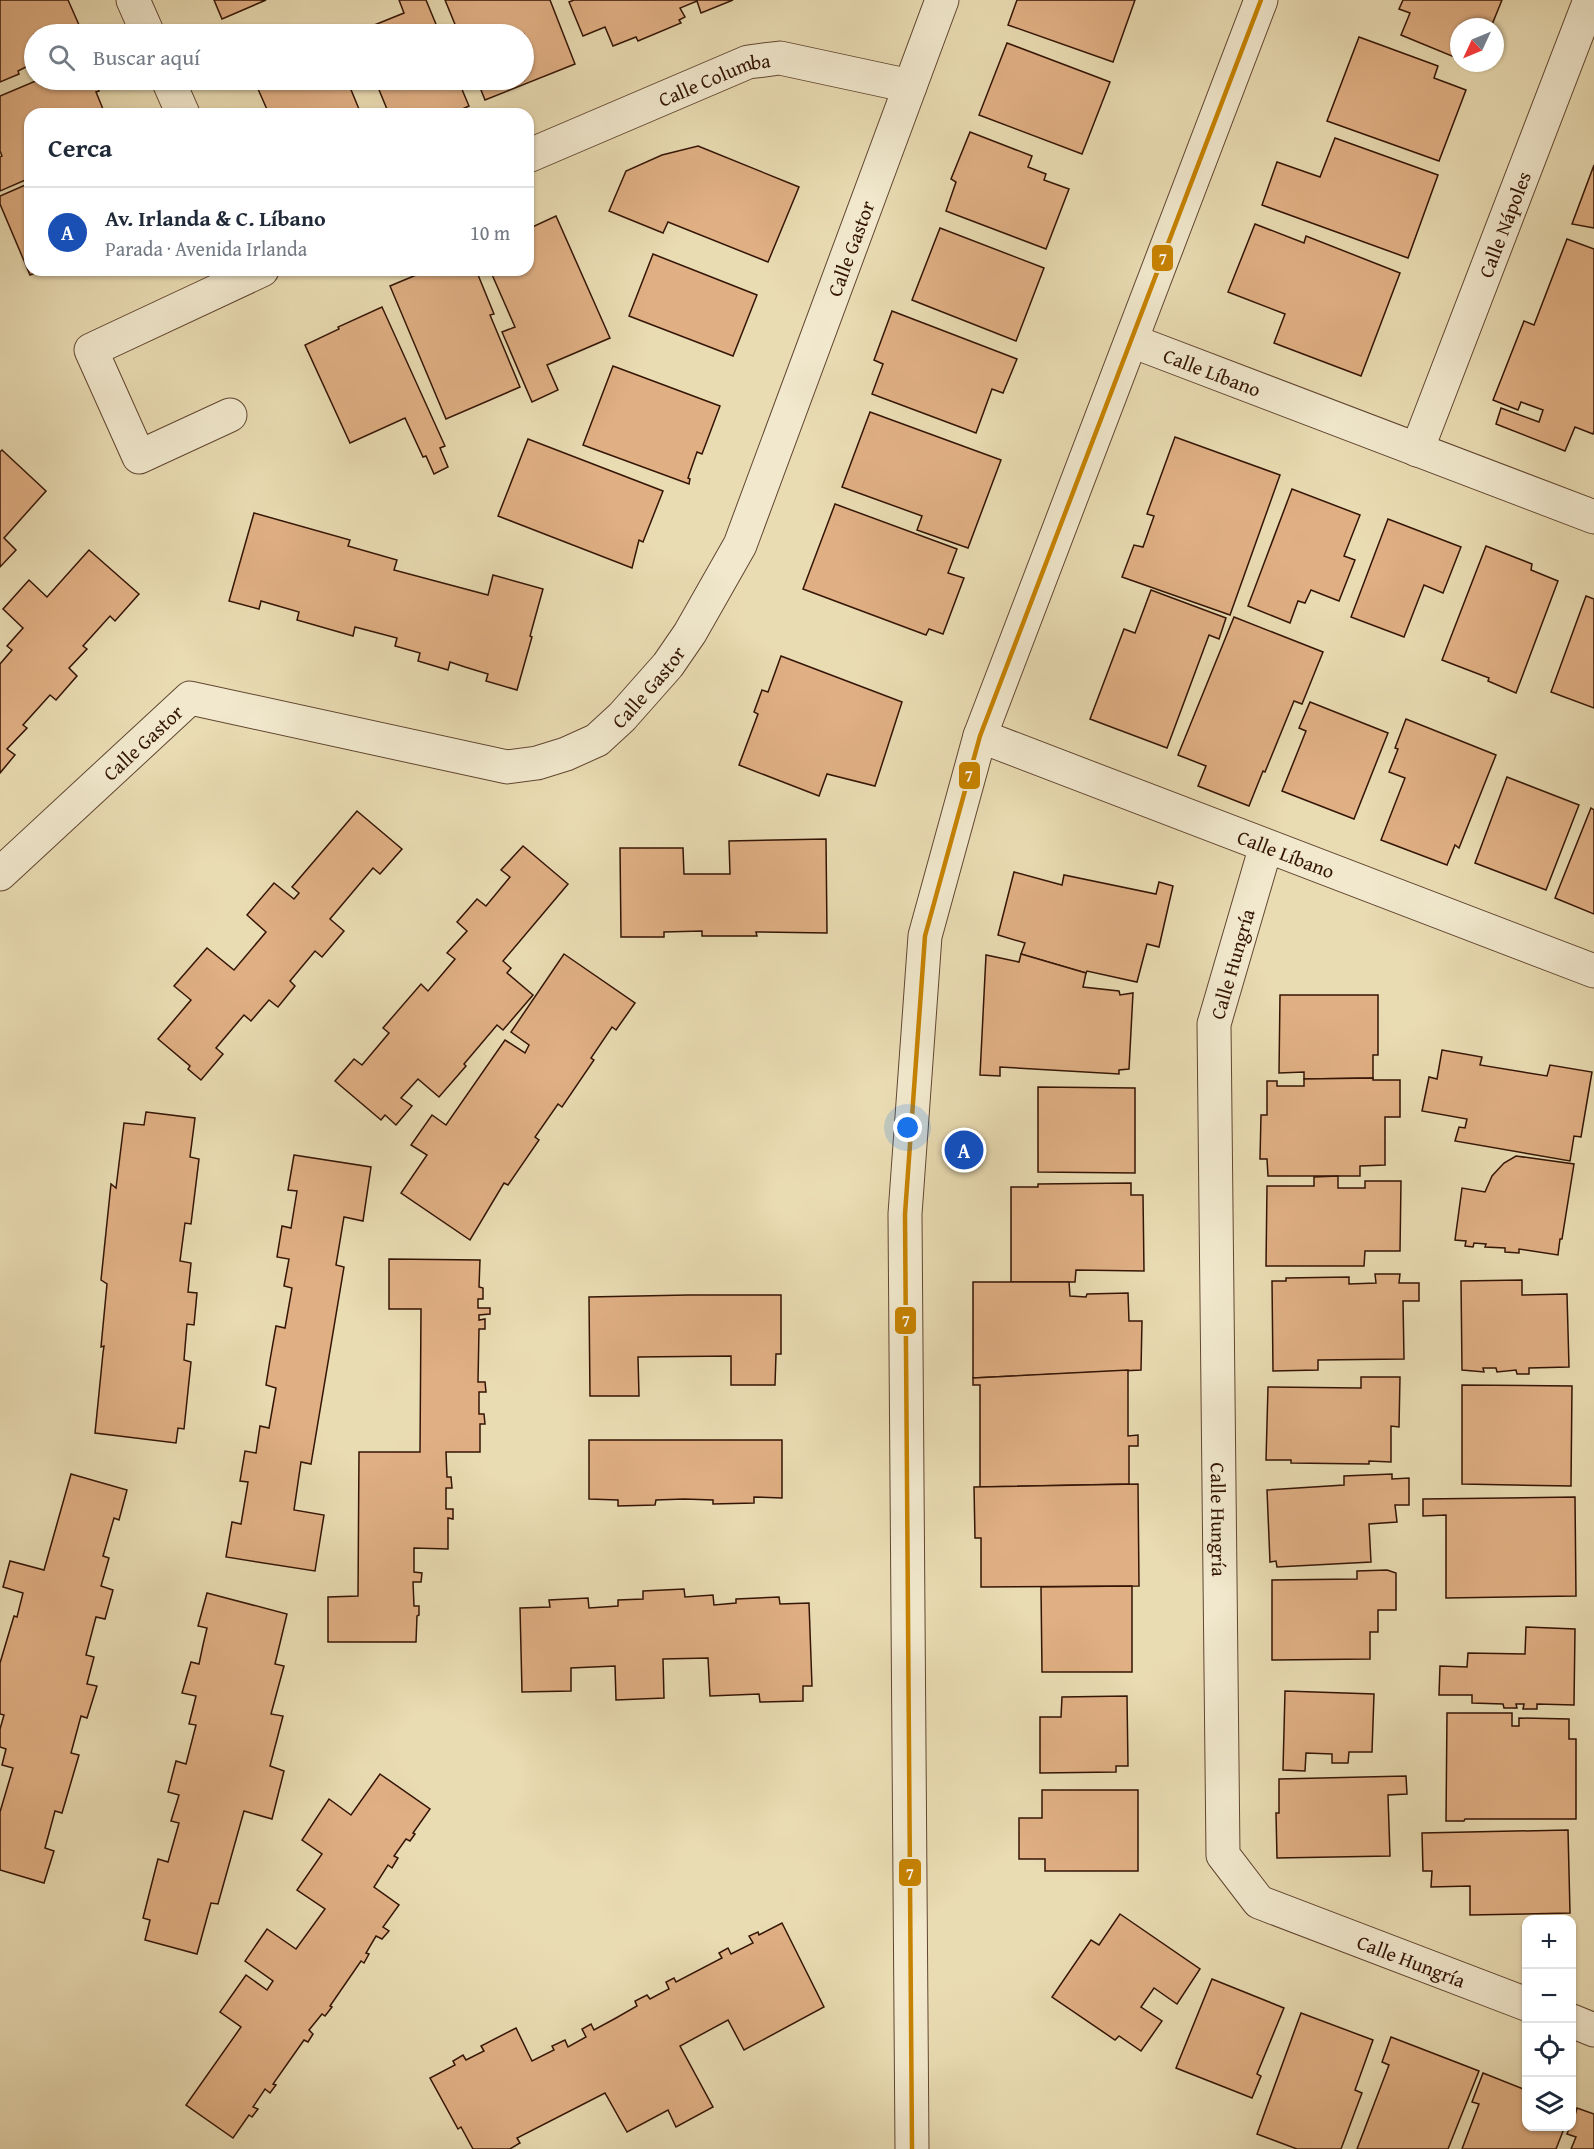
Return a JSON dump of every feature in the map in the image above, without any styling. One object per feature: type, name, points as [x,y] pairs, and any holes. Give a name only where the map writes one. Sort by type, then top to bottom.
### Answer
[{"type":"street","points":[[134,0],[144,24]]},
{"type":"street","name":"Calle Gastor","points":[[0,874],[190,698],[507,767],[537,763],[597,740],[622,717],[669,664],[690,633],[740,545],[942,0]]},
{"type":"street","points":[[912,2149],[905,1214],[925,936],[980,736],[1261,0]]},
{"type":"street","name":"Calle Nápoles","points":[[1417,450],[1590,0]]},
{"type":"street","name":"Calle Columba","points":[[534,153],[748,62],[780,58],[910,86]]},
{"type":"street","points":[[172,90],[180,108]]},
{"type":"street","points":[[231,415],[139,457],[91,350],[245,276]]},
{"type":"street","name":"Calle Líbano","points":[[1132,341],[1594,517]]},
{"type":"street","name":"Calle Líbano","points":[[980,736],[1594,971]]},
{"type":"street","name":"Calle Hungría","points":[[1266,846],[1214,1024],[1223,1855],[1259,1902],[1522,2002]]},
{"type":"street","points":[[1575,2023],[1594,2030]]},
{"type":"building","points":[[0,0],[68,0],[79,24],[24,24],[24,68],[18,71],[19,74],[0,82]]},
{"type":"building","points":[[214,0],[266,0],[222,19]]},
{"type":"building","points":[[399,0],[426,0],[436,24],[377,24],[404,13]]},
{"type":"building","points":[[445,0],[550,0],[575,64],[534,80],[534,24],[455,24]]},
{"type":"building","points":[[574,0],[733,0],[701,13],[697,1],[680,8],[685,17],[679,20],[681,23],[638,41],[636,37],[613,46],[605,27],[583,36],[569,2]]},
{"type":"building","points":[[1017,0],[1135,0],[1113,62],[1008,25]]},
{"type":"building","points":[[1403,0],[1502,0],[1495,18],[1450,18],[1450,55],[1401,35],[1410,13],[1399,9]]},
{"type":"building","points":[[1359,37],[1438,66],[1434,78],[1466,90],[1439,161],[1327,121]]},
{"type":"building","points":[[1007,43],[1110,82],[1082,154],[979,115]]},
{"type":"building","points":[[24,86],[24,90],[99,90],[96,92],[103,108],[24,108],[24,181],[0,191],[0,157],[2,156],[0,151],[0,96]]},
{"type":"building","points":[[258,90],[351,90],[359,108],[266,108]]},
{"type":"building","points":[[379,90],[462,90],[469,106],[464,108],[387,108]]},
{"type":"building","points":[[481,90],[510,90],[485,100]]},
{"type":"building","points":[[970,132],[1032,156],[1028,167],[1046,174],[1044,180],[1069,189],[1046,249],[946,211],[956,182],[951,179]]},
{"type":"building","points":[[1335,138],[1438,175],[1408,258],[1262,205],[1277,162],[1320,177]]},
{"type":"building","points":[[698,146],[799,187],[768,262],[668,222],[663,233],[609,211],[626,171],[662,155]]},
{"type":"building","points":[[1594,165],[1594,228],[1572,224]]},
{"type":"building","points":[[24,186],[24,261],[0,204],[0,196]]},
{"type":"building","points":[[556,216],[610,338],[547,365],[558,390],[532,402],[502,332],[515,327],[493,276],[534,276],[534,226]]},
{"type":"building","points":[[1255,224],[1304,243],[1306,236],[1400,273],[1361,376],[1274,343],[1285,314],[1228,292]]},
{"type":"building","points":[[940,228],[1044,268],[1016,341],[912,300]]},
{"type":"building","points":[[1567,239],[1594,249],[1594,431],[1593,434],[1575,427],[1565,451],[1496,424],[1501,408],[1539,422],[1543,410],[1521,402],[1518,410],[1493,400],[1524,321],[1534,325]]},
{"type":"building","points":[[653,254],[757,295],[733,356],[629,316]]},
{"type":"building","points":[[414,276],[478,276],[494,314],[490,315],[520,387],[446,419],[390,286]]},
{"type":"building","points":[[382,307],[445,446],[440,448],[448,467],[434,474],[426,456],[423,457],[405,418],[350,443],[305,345]]},
{"type":"building","points":[[892,311],[1017,359],[1003,393],[992,389],[976,433],[872,394],[883,364],[874,360]]},
{"type":"building","points":[[613,366],[720,406],[702,454],[697,452],[688,478],[690,479],[689,484],[583,445]]},
{"type":"building","points":[[870,412],[1001,460],[968,548],[917,530],[922,516],[842,487]]},
{"type":"building","points":[[1175,437],[1280,475],[1230,615],[1122,577],[1134,545],[1143,547],[1154,516],[1147,514]]},
{"type":"building","points":[[528,439],[663,491],[643,542],[639,540],[632,568],[498,516]]},
{"type":"building","points":[[2,450],[46,491],[4,538],[16,550],[0,567],[0,452]]},
{"type":"building","points":[[1292,489],[1360,515],[1344,556],[1355,560],[1339,601],[1311,590],[1305,603],[1298,601],[1290,623],[1248,606]]},
{"type":"building","points":[[835,504],[957,549],[948,573],[964,578],[943,634],[929,629],[926,635],[803,589]]},
{"type":"building","points":[[254,513],[350,540],[348,546],[397,560],[394,570],[488,595],[493,575],[543,589],[517,690],[486,681],[488,674],[450,662],[448,670],[418,661],[420,653],[395,646],[397,638],[355,627],[353,636],[297,620],[299,612],[261,601],[259,609],[229,601]]},
{"type":"building","points":[[1388,519],[1461,547],[1443,593],[1424,585],[1404,637],[1351,617]]},
{"type":"building","points":[[1486,546],[1532,564],[1531,570],[1558,581],[1516,693],[1488,681],[1489,678],[1442,660]]},
{"type":"building","points":[[89,550],[139,594],[115,621],[110,616],[83,646],[87,649],[69,668],[77,676],[56,700],[50,695],[23,725],[27,728],[7,749],[15,755],[0,773],[0,664],[12,650],[7,646],[23,628],[3,609],[29,580],[47,597]]},
{"type":"building","points":[[1151,590],[1226,618],[1219,639],[1209,635],[1167,748],[1090,719],[1124,629],[1135,633]]},
{"type":"building","points":[[1586,596],[1594,599],[1594,708],[1551,692]]},
{"type":"building","points":[[1234,617],[1323,652],[1302,704],[1294,701],[1249,806],[1198,786],[1206,766],[1178,755]]},
{"type":"building","points":[[781,656],[902,702],[875,786],[827,774],[819,796],[739,765],[758,714],[754,712],[762,690],[768,692]]},
{"type":"building","points":[[1310,702],[1388,733],[1354,819],[1282,791],[1306,731],[1299,728]]},
{"type":"building","points":[[1406,719],[1496,755],[1459,848],[1455,845],[1447,865],[1381,840],[1405,778],[1389,772]]},
{"type":"building","points":[[1507,777],[1579,805],[1546,890],[1475,863]]},
{"type":"building","points":[[1591,808],[1594,810],[1594,914],[1555,898]]},
{"type":"building","points":[[357,811],[402,849],[380,874],[373,868],[330,919],[344,931],[322,957],[315,951],[290,981],[295,986],[278,1007],[269,1000],[251,1021],[244,1015],[216,1048],[223,1054],[201,1080],[188,1069],[190,1066],[158,1039],[191,1000],[174,986],[207,948],[234,970],[266,932],[247,915],[274,883],[294,899],[299,893],[292,887]]},
{"type":"building","points":[[826,839],[827,933],[756,932],[757,936],[702,936],[702,931],[664,932],[664,937],[621,937],[620,848],[683,848],[684,874],[730,874],[729,841]]},
{"type":"building","points":[[523,846],[568,884],[503,961],[511,968],[507,973],[533,995],[503,1030],[497,1025],[439,1097],[418,1079],[401,1098],[412,1106],[396,1125],[385,1115],[381,1120],[335,1081],[354,1059],[362,1065],[389,1033],[383,1028],[421,984],[428,991],[455,959],[447,953],[467,931],[457,922],[477,899],[486,906],[510,877],[501,870]]},
{"type":"building","points":[[1014,872],[1062,885],[1064,875],[1156,894],[1159,882],[1173,886],[1159,947],[1147,944],[1137,982],[1087,971],[1086,973],[1021,954],[1025,943],[998,935]]},
{"type":"building","points":[[564,954],[635,1003],[616,1030],[612,1027],[591,1058],[594,1060],[562,1107],[558,1104],[535,1137],[539,1140],[508,1185],[504,1183],[470,1240],[401,1193],[427,1155],[411,1145],[432,1115],[446,1125],[505,1040],[525,1053],[529,1045],[511,1032]]},
{"type":"building","points":[[1021,954],[1086,973],[1083,987],[1119,991],[1120,995],[1133,993],[1129,1069],[1119,1070],[1119,1074],[1000,1067],[1000,1076],[980,1075],[986,955],[1019,962]]},
{"type":"building","points":[[1280,995],[1378,995],[1378,1055],[1373,1055],[1373,1078],[1304,1079],[1304,1072],[1279,1073]]},
{"type":"building","points":[[1442,1050],[1482,1057],[1480,1065],[1547,1076],[1550,1065],[1592,1072],[1581,1137],[1574,1136],[1570,1161],[1455,1141],[1459,1127],[1465,1128],[1467,1119],[1422,1111],[1429,1077],[1437,1079]]},
{"type":"building","points":[[1373,1078],[1373,1080],[1400,1080],[1400,1117],[1385,1117],[1385,1165],[1360,1166],[1360,1176],[1268,1176],[1267,1159],[1260,1159],[1261,1115],[1267,1115],[1267,1081],[1277,1081],[1277,1086],[1304,1086],[1304,1079]]},
{"type":"building","points":[[1038,1087],[1135,1088],[1135,1173],[1038,1172]]},
{"type":"building","points":[[146,1112],[195,1118],[190,1157],[199,1159],[191,1224],[185,1223],[180,1261],[191,1263],[188,1292],[197,1293],[194,1325],[187,1324],[184,1360],[191,1362],[184,1429],[178,1428],[176,1443],[95,1433],[104,1346],[101,1347],[107,1284],[101,1280],[111,1184],[116,1188],[124,1123],[144,1125]]},
{"type":"building","points":[[294,1155],[371,1167],[363,1221],[344,1217],[336,1265],[344,1267],[311,1464],[301,1462],[294,1510],[324,1515],[315,1571],[226,1557],[232,1522],[241,1524],[248,1482],[240,1481],[245,1451],[256,1453],[260,1426],[269,1428],[276,1388],[266,1385],[276,1326],[285,1328],[292,1288],[284,1286],[289,1259],[277,1257],[282,1226],[291,1228],[297,1191],[288,1190]]},
{"type":"building","points":[[1516,1156],[1574,1164],[1558,1255],[1519,1249],[1519,1253],[1505,1252],[1505,1248],[1485,1247],[1486,1244],[1474,1243],[1473,1247],[1465,1246],[1466,1241],[1455,1240],[1462,1188],[1485,1192],[1492,1176],[1504,1163]]},
{"type":"building","points":[[1338,1176],[1338,1188],[1365,1188],[1365,1181],[1401,1181],[1400,1251],[1365,1251],[1364,1266],[1266,1266],[1267,1186],[1314,1186],[1314,1177]]},
{"type":"building","points":[[1131,1183],[1131,1195],[1143,1195],[1144,1271],[1076,1270],[1075,1282],[1011,1282],[1011,1187],[1038,1187],[1038,1184]]},
{"type":"building","points":[[389,1259],[480,1260],[479,1287],[483,1288],[483,1299],[478,1299],[478,1308],[490,1308],[490,1314],[479,1315],[479,1320],[485,1319],[485,1329],[479,1329],[478,1382],[485,1382],[486,1392],[479,1392],[479,1414],[484,1414],[485,1424],[480,1424],[480,1452],[446,1452],[447,1477],[451,1477],[452,1488],[446,1488],[446,1509],[453,1509],[453,1519],[448,1518],[448,1549],[414,1548],[414,1572],[422,1573],[421,1582],[413,1582],[414,1606],[419,1606],[416,1642],[328,1642],[328,1597],[358,1596],[359,1452],[420,1452],[421,1309],[389,1309]]},
{"type":"building","points":[[1375,1274],[1400,1274],[1399,1283],[1419,1283],[1419,1301],[1403,1301],[1404,1359],[1318,1360],[1318,1370],[1273,1371],[1272,1281],[1286,1281],[1286,1278],[1349,1277],[1349,1284],[1376,1283]]},
{"type":"building","points":[[1522,1280],[1522,1295],[1567,1294],[1569,1367],[1529,1368],[1529,1374],[1517,1374],[1516,1370],[1497,1372],[1496,1368],[1483,1368],[1484,1372],[1462,1370],[1461,1281]]},
{"type":"building","points":[[973,1282],[1069,1282],[1070,1296],[1086,1297],[1087,1294],[1128,1293],[1129,1321],[1142,1321],[1141,1370],[973,1378]]},
{"type":"building","points":[[781,1295],[781,1354],[776,1354],[775,1385],[731,1385],[731,1356],[638,1357],[639,1396],[590,1396],[589,1297]]},
{"type":"building","points":[[1128,1370],[1128,1436],[1138,1435],[1138,1446],[1129,1446],[1129,1484],[980,1487],[980,1385],[973,1385],[973,1378]]},
{"type":"building","points":[[1361,1377],[1400,1377],[1399,1427],[1391,1426],[1391,1462],[1291,1463],[1291,1460],[1266,1460],[1268,1387],[1361,1388]]},
{"type":"building","points":[[1462,1385],[1572,1386],[1571,1486],[1462,1484]]},
{"type":"building","points":[[589,1440],[782,1440],[782,1498],[754,1497],[754,1503],[713,1504],[713,1500],[656,1500],[655,1505],[618,1506],[618,1500],[589,1499]]},
{"type":"building","points":[[71,1474],[127,1490],[119,1520],[114,1518],[103,1556],[109,1558],[101,1586],[113,1590],[105,1619],[96,1617],[86,1655],[94,1657],[87,1684],[97,1686],[87,1718],[81,1716],[71,1753],[79,1755],[62,1813],[55,1811],[45,1848],[54,1851],[44,1883],[0,1870],[0,1812],[13,1768],[2,1765],[6,1749],[0,1747],[0,1729],[4,1715],[0,1714],[0,1663],[23,1593],[3,1587],[10,1561],[44,1570]]},
{"type":"building","points":[[1392,1474],[1392,1479],[1409,1478],[1409,1505],[1395,1505],[1397,1522],[1369,1524],[1371,1562],[1277,1567],[1276,1561],[1270,1562],[1267,1490],[1344,1485],[1344,1476]]},
{"type":"building","points":[[1138,1484],[1139,1586],[981,1587],[981,1538],[975,1538],[974,1487]]},
{"type":"building","points":[[1575,1497],[1576,1596],[1446,1598],[1446,1515],[1423,1516],[1423,1499]]},
{"type":"building","points":[[1387,1570],[1396,1573],[1396,1610],[1378,1610],[1378,1632],[1370,1632],[1370,1659],[1272,1660],[1272,1580],[1357,1579],[1357,1571]]},
{"type":"building","points":[[1132,1586],[1132,1672],[1042,1672],[1041,1587]]},
{"type":"building","points":[[684,1589],[685,1597],[713,1595],[714,1605],[736,1603],[736,1599],[779,1597],[780,1604],[809,1603],[812,1686],[803,1686],[803,1701],[760,1702],[759,1694],[710,1696],[708,1658],[663,1659],[664,1698],[616,1700],[615,1666],[571,1668],[571,1691],[522,1692],[520,1608],[550,1607],[549,1600],[588,1598],[589,1608],[618,1606],[618,1600],[643,1599],[643,1591]]},
{"type":"building","points":[[207,1593],[287,1614],[275,1664],[284,1666],[271,1714],[283,1716],[270,1766],[284,1771],[272,1819],[244,1811],[218,1904],[211,1903],[197,1954],[145,1940],[150,1920],[143,1918],[158,1859],[168,1862],[179,1823],[171,1821],[179,1795],[168,1792],[176,1761],[186,1764],[196,1725],[189,1724],[196,1696],[182,1693],[191,1662],[199,1664],[207,1628],[198,1626]]},
{"type":"building","points":[[1526,1627],[1575,1629],[1574,1705],[1537,1704],[1537,1709],[1523,1709],[1524,1704],[1516,1704],[1517,1708],[1504,1708],[1503,1704],[1472,1703],[1472,1695],[1439,1695],[1440,1666],[1467,1667],[1468,1653],[1525,1654]]},
{"type":"building","points":[[1285,1691],[1374,1694],[1372,1752],[1349,1752],[1348,1763],[1332,1763],[1332,1754],[1306,1753],[1305,1771],[1283,1770]]},
{"type":"building","points":[[1127,1696],[1128,1766],[1116,1766],[1116,1772],[1040,1773],[1040,1717],[1061,1717],[1062,1697]]},
{"type":"building","points":[[1447,1713],[1512,1713],[1512,1726],[1519,1726],[1519,1718],[1569,1719],[1569,1739],[1576,1739],[1576,1819],[1446,1821]]},
{"type":"building","points":[[380,1774],[430,1809],[410,1841],[406,1839],[394,1856],[398,1858],[392,1868],[388,1865],[374,1887],[399,1905],[383,1927],[389,1931],[382,1939],[376,1936],[366,1953],[369,1954],[364,1963],[361,1961],[330,2006],[332,2007],[325,2016],[322,2014],[309,2030],[313,2034],[308,2042],[304,2040],[273,2084],[276,2085],[270,2093],[265,2089],[253,2107],[258,2109],[252,2117],[249,2115],[233,2138],[186,2105],[241,2027],[220,2012],[246,1975],[267,1990],[273,1981],[245,1961],[267,1929],[296,1949],[325,1909],[297,1890],[322,1854],[302,1840],[329,1799],[351,1815]]},
{"type":"building","points":[[1406,1776],[1407,1794],[1388,1795],[1390,1856],[1277,1858],[1276,1813],[1279,1813],[1279,1779]]},
{"type":"building","points":[[1042,1790],[1138,1790],[1138,1871],[1045,1871],[1045,1859],[1019,1859],[1019,1818],[1042,1818]]},
{"type":"building","points":[[1568,1830],[1570,1913],[1470,1915],[1470,1886],[1431,1887],[1432,1871],[1423,1871],[1422,1833]]},
{"type":"building","points":[[1120,1914],[1200,1969],[1177,2004],[1154,1988],[1141,2007],[1162,2021],[1141,2051],[1119,2036],[1115,2040],[1052,1997],[1091,1940],[1099,1945]]},
{"type":"building","points":[[782,1923],[824,2007],[744,2050],[728,2020],[680,2046],[713,2107],[676,2127],[668,2110],[627,2132],[605,2093],[517,2138],[520,2143],[510,2149],[473,2149],[461,2127],[458,2129],[430,2078],[455,2065],[453,2061],[463,2055],[466,2060],[484,2051],[481,2046],[516,2028],[532,2061],[554,2050],[552,2046],[565,2040],[568,2047],[586,2037],[582,2029],[591,2024],[594,2030],[637,2006],[635,2001],[647,1995],[650,1999],[669,1989],[666,1982],[674,1978],[676,1982],[722,1958],[719,1953],[728,1948],[731,1954],[753,1943],[749,1936],[758,1932],[759,1935]]},
{"type":"building","points":[[1212,1979],[1284,2008],[1257,2074],[1261,2076],[1252,2098],[1176,2068]]},
{"type":"building","points":[[1301,2013],[1373,2040],[1355,2090],[1362,2093],[1341,2149],[1297,2149],[1257,2134]]},
{"type":"building","points":[[1391,2037],[1479,2071],[1448,2149],[1357,2149],[1389,2065],[1382,2062]]},
{"type":"building","points":[[1483,2073],[1522,2088],[1522,2131],[1563,2131],[1556,2149],[1462,2149],[1479,2104],[1472,2102]]},
{"type":"building","points":[[1577,2108],[1594,2114],[1594,2149],[1571,2149],[1576,2137],[1567,2134],[1568,2131],[1576,2131]]},
{"type":"transit line","name":"7","points":[[912,2149],[905,1214],[925,936],[980,736],[1261,0]]},
{"type":"place","name":"Av. Irlanda & C. Líbano","points":[[964,1150]]}]
